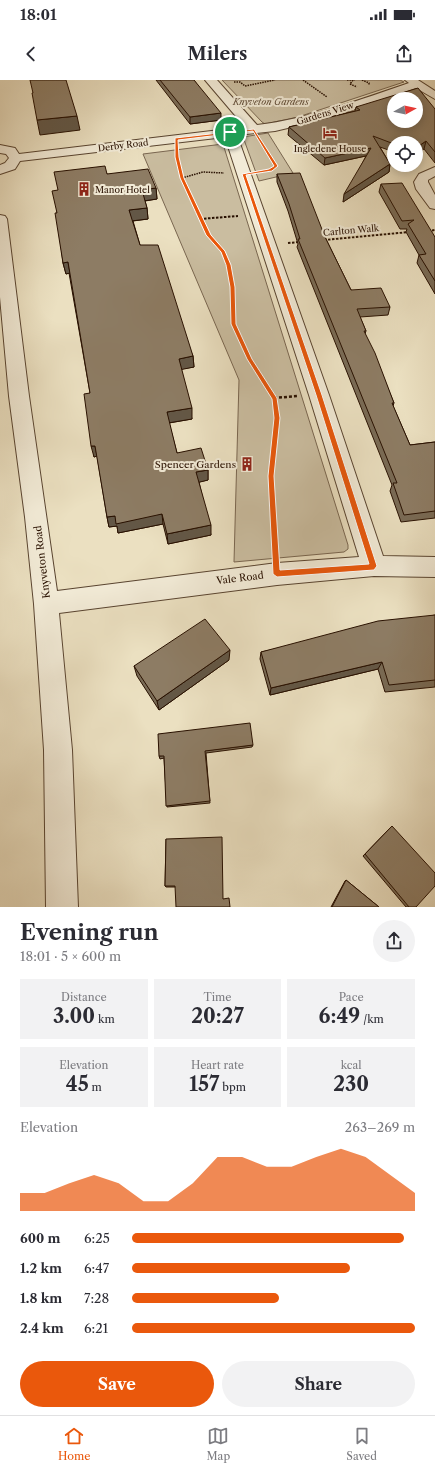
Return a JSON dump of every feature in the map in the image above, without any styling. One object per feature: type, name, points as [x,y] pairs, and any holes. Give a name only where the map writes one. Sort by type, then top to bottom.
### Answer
[{"type":"street","points":[[415,82],[435,96]]},
{"type":"street","name":"Gardens View","points":[[230,132],[275,127],[322,116],[415,82]]},
{"type":"street","points":[[213,83],[254,130]]},
{"type":"street","points":[[230,132],[319,395],[374,566]]},
{"type":"street","name":"Derby Road","points":[[16,158],[230,132]]},
{"type":"street","points":[[0,149],[10,151],[16,158],[10,166],[0,170]]},
{"type":"street","points":[[435,171],[422,179],[420,182],[435,205]]},
{"type":"street","name":"Knyveton Road","points":[[0,219],[19,396],[36,517],[46,604],[58,750],[62,907]]},
{"type":"street","name":"Vale Road","points":[[46,604],[277,574],[374,566],[435,567]]},
{"type":"path","points":[[213,83],[239,81],[245,86],[276,80]]},
{"type":"path","points":[[303,80],[326,97]]},
{"type":"path","points":[[347,80],[354,80]]},
{"type":"path","points":[[354,80],[350,83],[360,88]]},
{"type":"path","points":[[362,80],[370,84],[366,87]]},
{"type":"path","points":[[182,178],[195,173],[209,171],[244,174],[270,170],[276,166],[254,130]]},
{"type":"path","points":[[176,139],[177,157],[182,178],[200,219],[209,235],[223,251],[228,265],[232,287],[234,324],[250,359],[274,398],[277,418],[271,476],[277,574]]},
{"type":"path","points":[[200,219],[258,215]]},
{"type":"path","points":[[427,231],[435,230]]},
{"type":"path","name":"Carlton Walk","points":[[324,240],[411,232]]},
{"type":"path","points":[[268,245],[300,242]]},
{"type":"green space","name":"Knyveton Gardens","points":[[222,80],[400,80],[404,82],[298,117],[265,124]]},
{"type":"green space","points":[[268,133],[293,173],[259,181],[243,137]]},
{"type":"green space","points":[[223,144],[348,545],[348,549],[344,552],[234,562],[239,380],[143,154]]},
{"type":"building","points":[[30,80],[66,80],[77,116],[37,120]]},
{"type":"building","points":[[160,80],[194,80],[221,113],[190,117]]},
{"type":"building","points":[[418,88],[421,92],[405,92]]},
{"type":"building","points":[[423,94],[435,109],[435,152],[426,141],[423,143],[423,136],[387,136],[387,141],[373,136],[387,159],[387,166],[344,194],[371,148],[325,158],[289,127],[360,110],[356,107],[387,98],[387,128],[423,128]]},
{"type":"building","points":[[105,166],[107,174],[148,169],[156,188],[142,190],[147,208],[129,210],[140,245],[158,245],[193,356],[179,359],[192,408],[167,412],[177,453],[201,448],[208,470],[196,472],[211,525],[167,534],[162,514],[116,524],[115,516],[107,517],[95,446],[91,446],[84,394],[90,393],[68,262],[63,263],[55,213],[57,213],[52,191],[58,190],[54,172]]},
{"type":"building","points":[[300,173],[325,237],[351,290],[381,288],[390,307],[357,309],[366,331],[364,331],[375,353],[394,403],[392,403],[410,445],[435,442],[435,511],[404,515],[393,483],[397,483],[298,239],[300,239],[289,204],[277,174]]},
{"type":"building","points":[[402,183],[435,237],[435,281],[419,255],[426,254],[408,224],[414,220],[402,221],[381,184]]},
{"type":"building","points":[[435,615],[435,680],[389,685],[382,662],[271,688],[261,652],[378,621]]},
{"type":"building","points":[[205,619],[230,650],[157,701],[134,666]]},
{"type":"building","points":[[250,723],[253,745],[205,751],[210,801],[166,806],[164,756],[159,756],[158,734]]},
{"type":"building","points":[[392,826],[435,873],[435,886],[416,907],[409,907],[365,854]]},
{"type":"building","points":[[222,837],[223,899],[229,898],[230,907],[176,907],[175,886],[165,886],[166,839]]},
{"type":"building","points":[[346,880],[379,907],[332,907]]},
{"type":"place","name":"Ingledene House","points":[[330,133]]},
{"type":"place","name":"Manor Hotel","points":[[84,189]]},
{"type":"place","name":"Spencer Gardens","points":[[247,464]]},
{"type":"route","points":[[254,130],[276,166],[270,170],[244,174],[319,395],[374,566],[277,574],[271,476],[277,418],[274,398],[250,359],[234,324],[232,312],[232,287],[228,265],[223,251],[209,235],[200,219],[182,178],[177,157],[176,139],[230,132],[254,130]]}]
